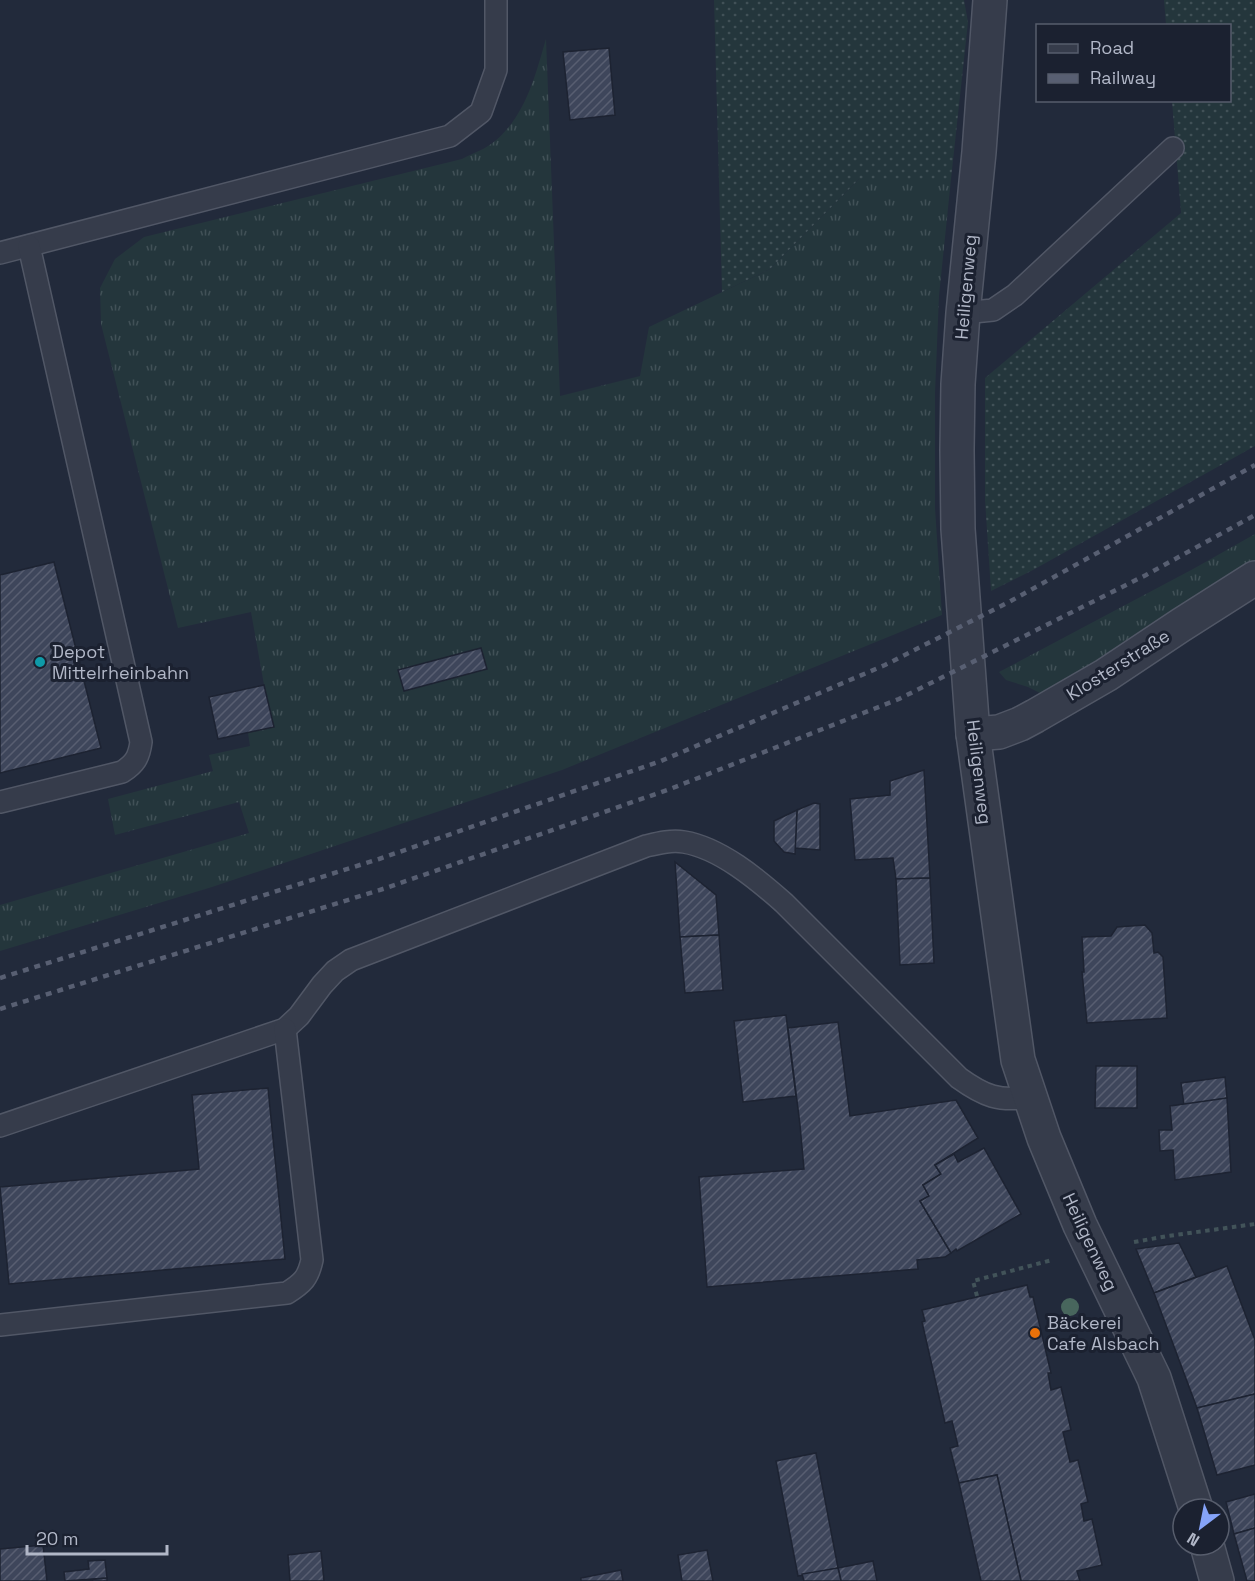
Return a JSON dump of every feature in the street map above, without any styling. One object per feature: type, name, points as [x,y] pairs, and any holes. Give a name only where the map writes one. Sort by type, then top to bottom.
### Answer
[{"type":"street","name":"Heiligenweg","points":[[990,0],[958,395],[958,529],[973,734],[1018,1060],[1044,1138],[1080,1225],[1154,1378],[1192,1497]]},
{"type":"street","name":"Klosterstraße","points":[[973,734],[999,732],[1035,716],[1106,675],[1255,578]]},
{"type":"street","points":[[1210,1557],[1217,1581]]},
{"type":"lane","points":[[0,253],[450,136],[481,112],[496,70],[496,0]]},
{"type":"lane","points":[[963,313],[993,310],[1015,295],[1173,148]]},
{"type":"lane","points":[[0,802],[122,772],[134,765],[139,755],[141,742],[29,246]]},
{"type":"lane","points":[[0,1126],[285,1029],[299,1016],[335,971],[351,960],[646,846],[666,842],[684,842],[708,849],[761,882],[959,1078],[978,1091],[998,1098],[1014,1100],[1030,1096]]},
{"type":"lane","points":[[0,1325],[287,1293],[299,1285],[309,1274],[312,1260],[285,1029]]},
{"type":"path","points":[[1125,1244],[1255,1224]]},
{"type":"path","points":[[977,1296],[973,1281],[1053,1260]]},
{"type":"green space","points":[[714,0],[964,0],[968,22],[951,179],[859,179],[770,269],[722,292]]},
{"type":"green space","points":[[1164,0],[1255,0],[1255,446],[1033,570],[991,591],[985,500],[985,378],[1181,213],[1172,102],[1231,102],[1231,24],[1166,24]]},
{"type":"green space","points":[[546,39],[560,396],[640,376],[649,327],[770,269],[859,179],[951,179],[939,296],[935,393],[935,508],[942,615],[562,770],[212,887],[0,951],[0,905],[249,833],[239,802],[115,835],[108,799],[213,771],[209,755],[250,746],[248,733],[274,727],[251,612],[178,628],[101,324],[100,288],[115,259],[144,237],[462,159],[484,149],[506,131],[522,107]]},
{"type":"green space","points":[[1255,534],[1255,561],[1046,696],[1006,680],[999,672],[1193,569]]},
{"type":"building","points":[[609,48],[615,115],[570,120],[563,52]]},
{"type":"building","name":"Depot Mittelrheinbahn","points":[[54,562],[101,748],[0,773],[0,575]]},
{"type":"building","points":[[481,648],[487,669],[404,691],[398,670]]},
{"type":"building","points":[[264,685],[274,727],[218,739],[209,697]]},
{"type":"building","points":[[924,770],[930,878],[896,879],[893,858],[855,860],[850,799],[890,795],[890,781]]},
{"type":"building","points":[[814,803],[820,804],[820,850],[795,848],[797,810]]},
{"type":"building","points":[[797,810],[795,854],[784,852],[774,841],[774,821]]},
{"type":"building","points":[[675,862],[716,895],[719,935],[680,937]]},
{"type":"building","points":[[930,878],[934,963],[900,965],[896,879]]},
{"type":"building","points":[[1145,925],[1152,933],[1154,953],[1158,952],[1163,957],[1167,1018],[1087,1023],[1082,972],[1084,972],[1082,937],[1111,936],[1117,927]]},
{"type":"building","points":[[719,935],[723,990],[685,993],[680,937]]},
{"type":"building","points":[[786,1015],[796,1096],[743,1102],[734,1021]]},
{"type":"building","points":[[838,1022],[850,1116],[956,1100],[978,1138],[935,1165],[941,1174],[923,1185],[929,1196],[920,1201],[951,1253],[945,1257],[917,1260],[918,1269],[707,1287],[699,1177],[804,1169],[788,1028]]},
{"type":"building","points":[[1096,1066],[1137,1066],[1137,1108],[1095,1108]]},
{"type":"building","points":[[1225,1077],[1227,1098],[1184,1105],[1181,1083]]},
{"type":"building","points":[[268,1088],[285,1259],[9,1284],[0,1187],[199,1169],[192,1095]]},
{"type":"building","points":[[1227,1098],[1231,1172],[1175,1180],[1173,1150],[1160,1151],[1159,1130],[1172,1130],[1170,1106]]},
{"type":"building","points":[[984,1148],[1021,1214],[951,1253],[920,1201],[929,1196],[923,1185],[941,1174],[935,1165],[954,1154],[958,1162]]},
{"type":"building","points":[[1179,1243],[1196,1277],[1154,1293],[1136,1249]]},
{"type":"building","points":[[1227,1266],[1255,1340],[1255,1394],[1197,1408],[1154,1293]]},
{"type":"building","points":[[1027,1285],[1030,1297],[1033,1297],[1051,1373],[1048,1373],[1051,1390],[1061,1387],[1071,1430],[1063,1432],[1070,1462],[1078,1460],[1088,1502],[1081,1504],[1084,1521],[1092,1519],[1102,1565],[1077,1571],[1080,1581],[1021,1581],[997,1475],[959,1483],[950,1448],[958,1446],[952,1421],[945,1423],[922,1322],[925,1321],[922,1310]]},
{"type":"building","points":[[1255,1394],[1255,1465],[1217,1475],[1197,1408]]},
{"type":"building","points":[[816,1453],[838,1568],[798,1576],[776,1461]]},
{"type":"building","points":[[997,1475],[1021,1581],[981,1581],[959,1483]]},
{"type":"building","points":[[1255,1494],[1255,1528],[1234,1534],[1231,1522],[1231,1501]]},
{"type":"building","points":[[1255,1528],[1255,1581],[1247,1581],[1234,1534]]},
{"type":"building","points":[[43,1545],[47,1581],[0,1581],[0,1549]]},
{"type":"building","points":[[707,1550],[713,1581],[682,1581],[678,1555]]},
{"type":"building","points":[[321,1551],[324,1581],[290,1581],[288,1555]]},
{"type":"building","points":[[105,1560],[107,1578],[65,1581],[64,1572],[89,1569],[88,1561]]},
{"type":"building","points":[[873,1561],[877,1581],[841,1581],[838,1568]]},
{"type":"building","points":[[838,1568],[841,1581],[804,1581],[802,1574]]},
{"type":"building","points":[[621,1570],[623,1581],[581,1581],[581,1578]]},
{"type":"building","points":[[107,1578],[107,1581],[78,1581]]},
{"type":"railway","points":[[0,978],[379,859],[661,761],[885,665],[1009,602],[1255,465]]},
{"type":"railway","points":[[0,1009],[386,888],[670,789],[899,699],[1146,575],[1255,515]]},
{"type":"place","name":"Depot Mittelrheinbahn","points":[[40,662]]},
{"type":"place","name":"Bäckerei Cafe Alsbach","points":[[1035,1333]]}]
